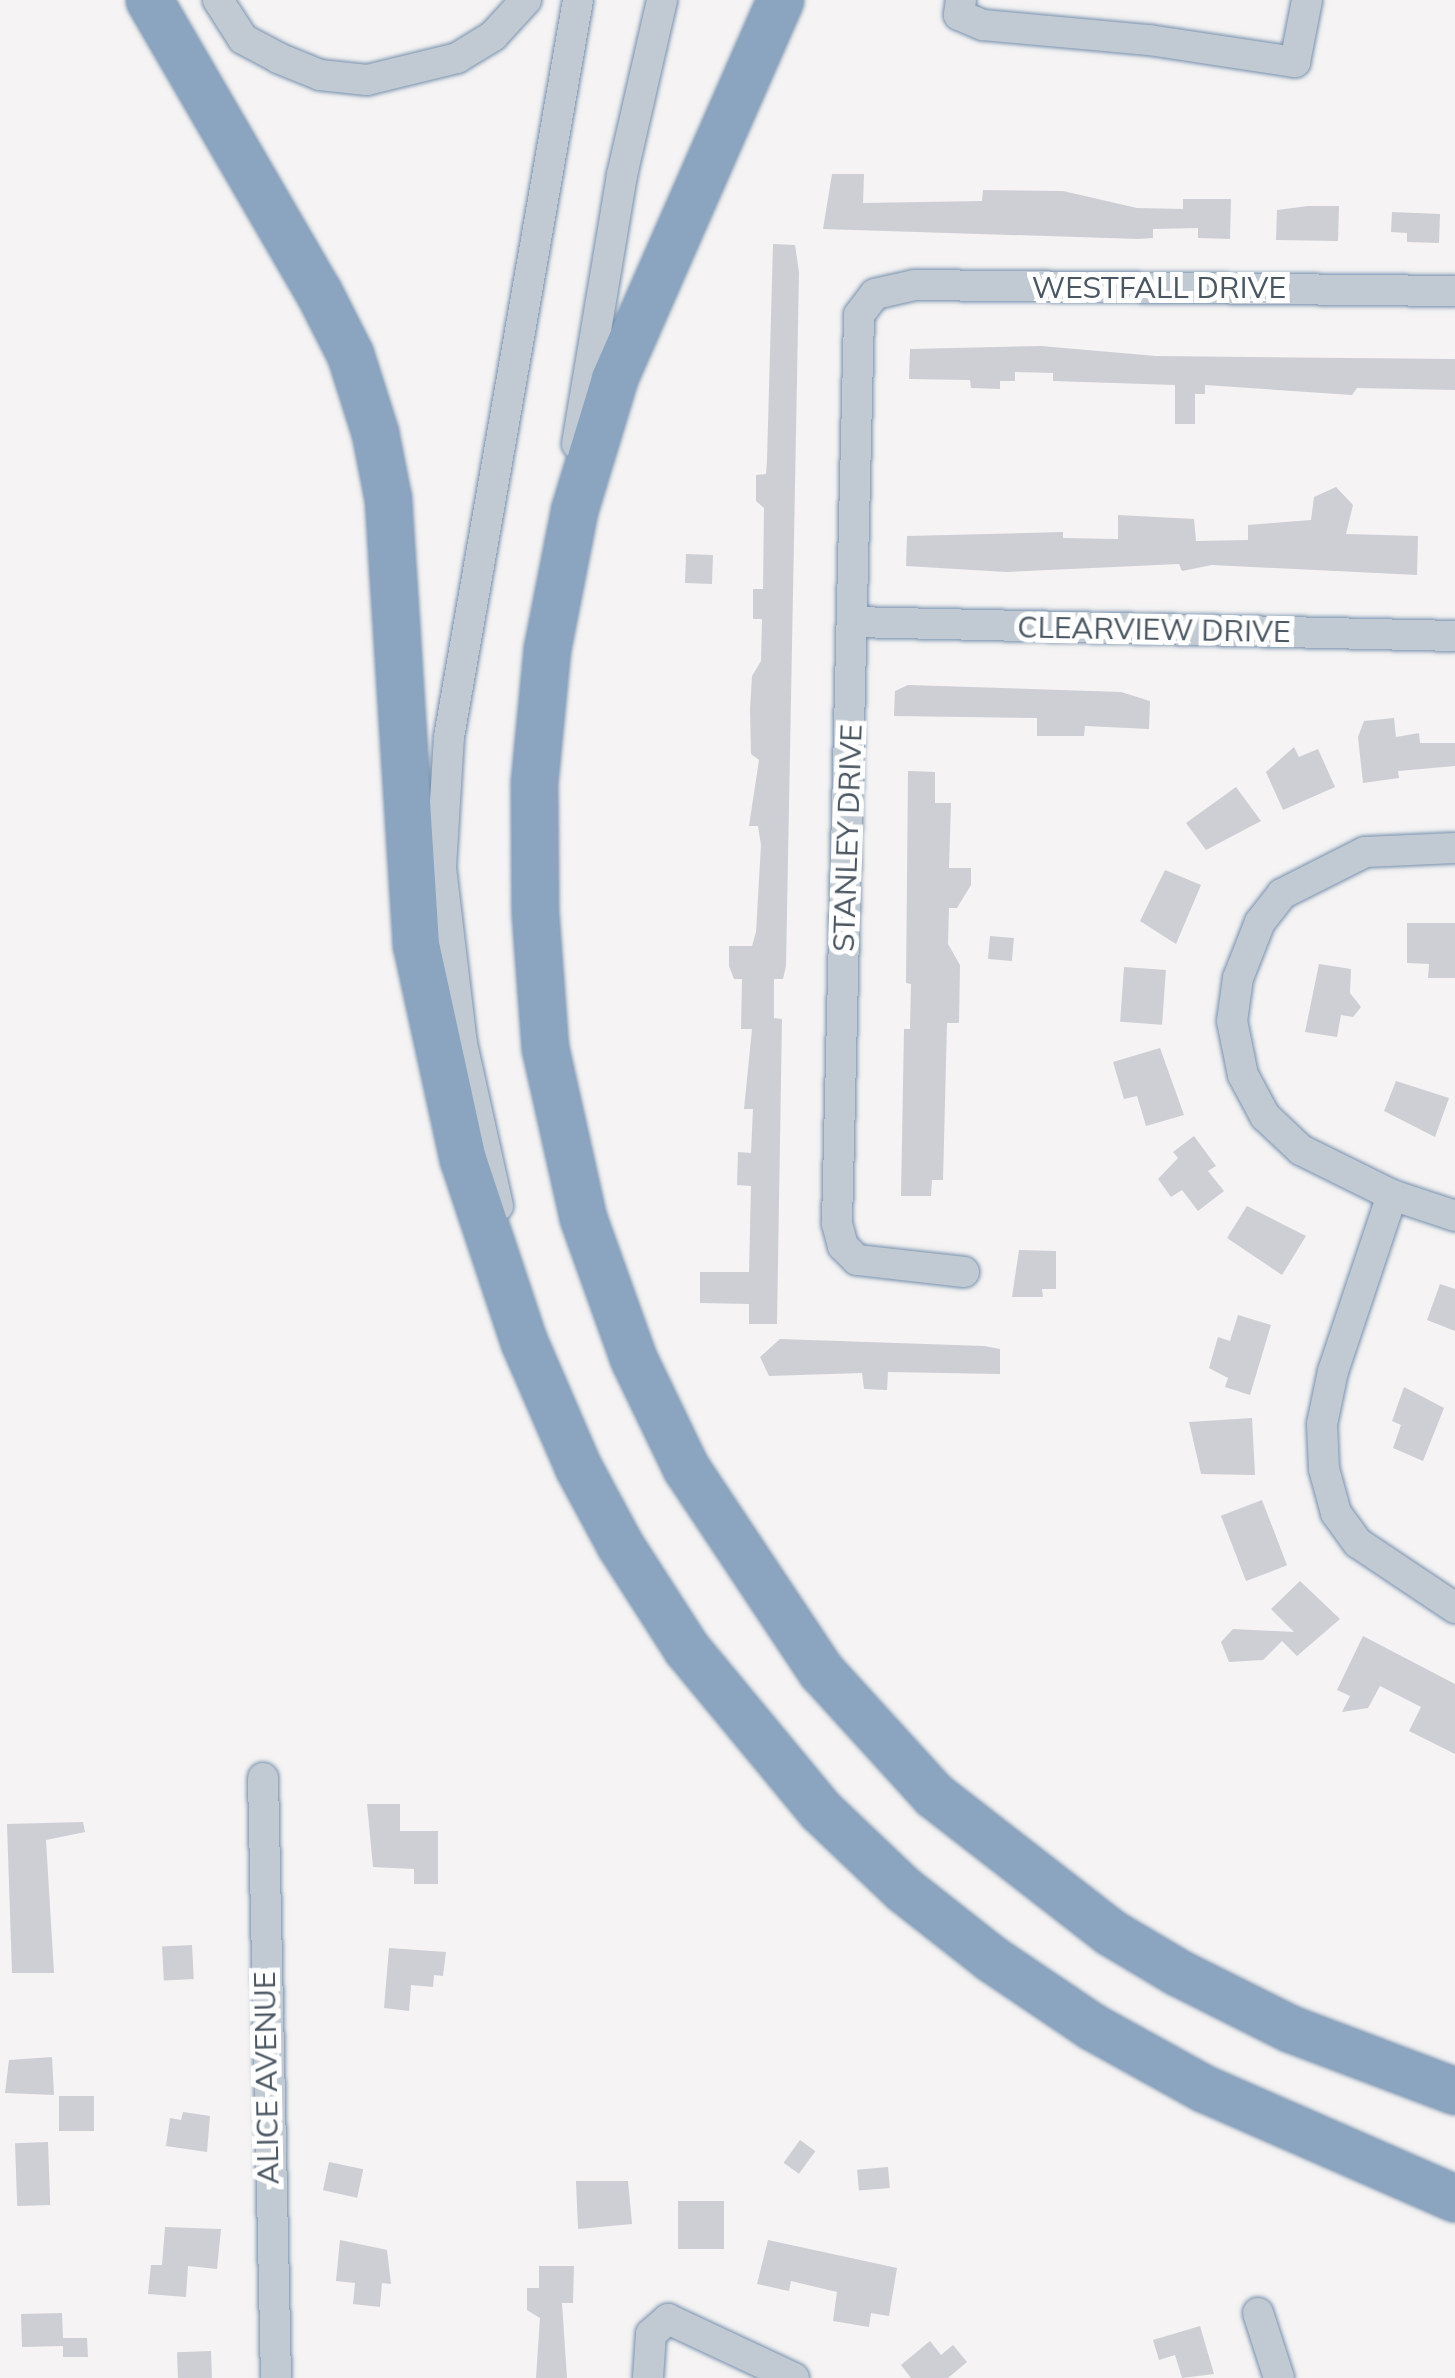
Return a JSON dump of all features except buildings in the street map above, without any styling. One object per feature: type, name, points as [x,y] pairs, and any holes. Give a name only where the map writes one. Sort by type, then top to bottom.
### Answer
[{"type":"highway","points":[[149,0],[318,291],[350,354],[375,433],[388,499],[416,944],[463,1159],[532,1360],[578,1467],[686,1648],[808,1796],[903,1889],[1093,2027],[1205,2088],[1455,2198]]},
{"type":"highway","points":[[168,0],[175,49]]},
{"type":"highway","points":[[780,0],[614,379],[574,511],[547,645],[534,783],[545,1048],[583,1218],[634,1358],[686,1468],[747,1566],[821,1670],[934,1795],[998,1851],[1177,1972],[1291,2029],[1455,2091]]},
{"type":"street","points":[[218,0],[243,39],[278,58],[320,74],[367,80],[410,74],[456,58],[493,36],[526,0]]},
{"type":"street","points":[[532,1360],[462,1044],[441,867],[448,737],[578,0]]},
{"type":"street","points":[[547,645],[622,174],[662,0]]},
{"type":"street","points":[[961,0],[959,14],[1001,29],[1149,40],[1295,62],[1307,0]]},
{"type":"street","name":"WESTFALL DRIVE","points":[[867,302],[889,288],[915,285],[1455,291]]},
{"type":"street","name":"STANLEY DRIVE","points":[[867,302],[859,315],[856,363],[837,1223],[843,1246],[857,1260],[964,1272]]},
{"type":"street","name":"CLEARVIEW DRIVE","points":[[853,622],[1455,636]]},
{"type":"street","points":[[1455,848],[1365,852],[1310,875],[1282,894],[1260,922],[1238,978],[1233,1037],[1243,1075],[1266,1116],[1300,1150],[1392,1195],[1455,1216]]},
{"type":"street","points":[[1392,1195],[1333,1371],[1322,1424],[1324,1469],[1336,1512],[1358,1543],[1455,1608]]},
{"type":"street","name":"ALICE AVENUE","points":[[262,1778],[276,2378]]},
{"type":"street","points":[[1258,2313],[1279,2378]]},
{"type":"street","points":[[648,2378],[656,2324],[679,2323],[794,2378]]}]
